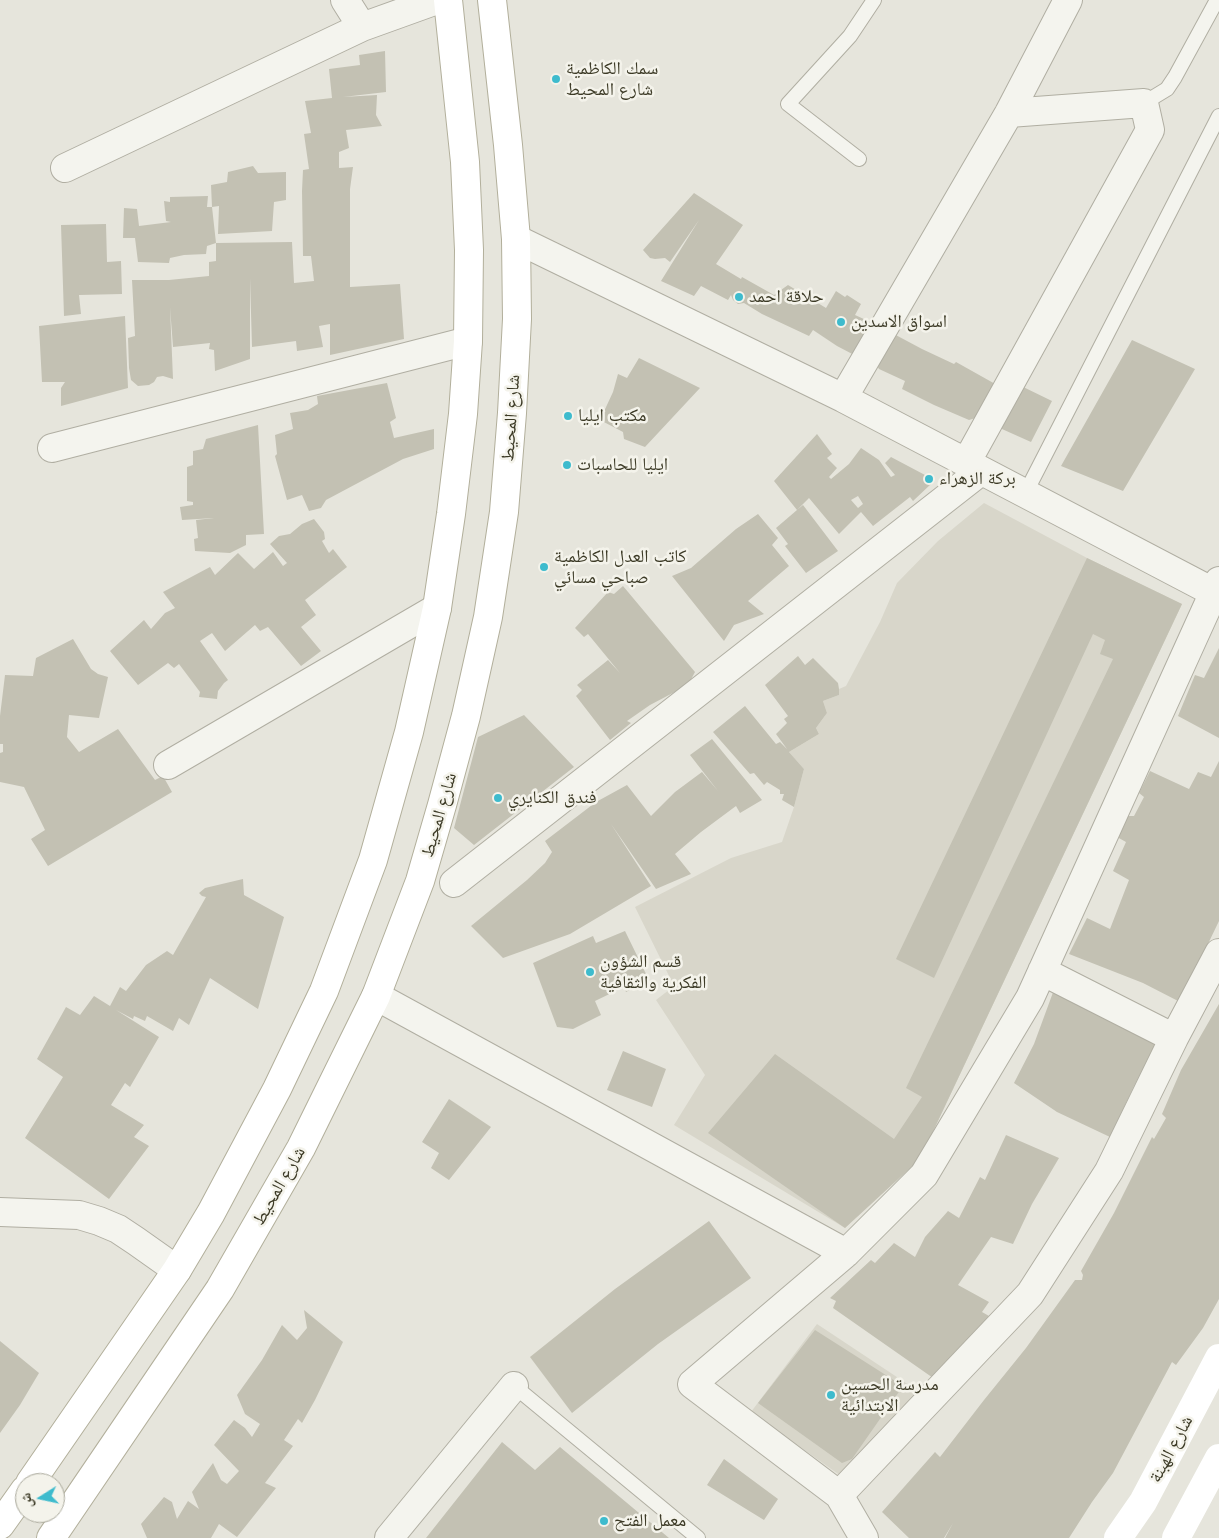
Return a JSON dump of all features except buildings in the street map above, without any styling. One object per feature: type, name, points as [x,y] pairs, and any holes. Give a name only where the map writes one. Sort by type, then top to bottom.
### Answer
[{"type":"main road","points":[[37,1473],[177,1270],[211,1213],[277,1089],[324,991],[373,860],[409,732],[437,608],[462,423],[468,341],[469,250],[465,162],[448,0]]},
{"type":"main road","name":"شارع المحيط","points":[[51,1538],[220,1288],[301,1148],[376,996],[420,881],[466,716],[488,617],[504,512],[517,318],[516,239],[492,0]]},
{"type":"main road","name":"شارع الهبنة","points":[[1118,1538],[1143,1502],[1219,1358]]},
{"type":"main road","points":[[1176,1538],[1219,1458]]},
{"type":"main road","points":[[0,1525],[15,1504]]},
{"type":"street","points":[[345,0],[362,27]]},
{"type":"street","points":[[65,168],[362,27],[437,0]]},
{"type":"street","points":[[843,398],[1009,113],[1068,0]]},
{"type":"street","points":[[454,883],[974,467],[1150,130],[1144,103],[1009,113]]},
{"type":"street","points":[[516,239],[843,398],[1025,494],[1217,590],[1030,998],[924,1175],[846,1253],[692,1384],[839,1495],[864,1538]]},
{"type":"street","points":[[52,448],[468,341]]},
{"type":"street","points":[[168,765],[437,608]]},
{"type":"street","points":[[839,1495],[1030,1294],[1109,1171],[1174,1038],[1219,953]]},
{"type":"street","points":[[1042,972],[1174,1038]]},
{"type":"street","points":[[376,996],[846,1253]]},
{"type":"street","points":[[0,1212],[79,1215],[99,1220],[124,1233],[177,1270]]},
{"type":"street","points":[[389,1538],[514,1386]]},
{"type":"lane","points":[[859,159],[788,104],[850,36],[874,0]]},
{"type":"lane","points":[[1144,103],[1167,89],[1217,0]]},
{"type":"lane","points":[[1025,494],[1219,116]]},
{"type":"lane","points":[[514,1386],[698,1538]]},
{"type":"shaded area","points":[[984,503],[1087,558],[1182,604],[920,1159],[845,1228],[674,1125],[705,1075],[656,1000],[674,986],[635,907],[731,858],[782,842],[804,769],[789,752],[819,734],[816,728],[827,713],[823,701],[839,695],[839,689],[846,686],[880,622],[897,583],[938,541]]},
{"type":"shaded area","name":"مدرسة الحسين الابتدائية","points":[[817,1324],[927,1397],[841,1476],[751,1412]]},
{"type":"place","name":"سمك الكاظمية شارع المحيط","points":[[556,79]]},
{"type":"place","name":"حلاقة احمد","points":[[739,297]]},
{"type":"place","name":"اسواق الاسدين","points":[[841,322]]},
{"type":"place","name":"مكتب ايليا","points":[[568,416]]},
{"type":"place","name":"ايليا للحاسبات","points":[[567,465]]},
{"type":"place","name":"بركة الزهراء","points":[[929,479]]},
{"type":"place","name":"كاتب العدل الكاظمية صباحي مسائي","points":[[544,567]]},
{"type":"place","name":"فندق الكنايري","points":[[498,798]]},
{"type":"place","name":"قسم الشؤون الفكرية والثقافية","points":[[590,972]]},
{"type":"place","name":"مدرسة الحسين الابتدائية","points":[[831,1395]]},
{"type":"place","name":"معمل الفتح","points":[[604,1521]]}]
